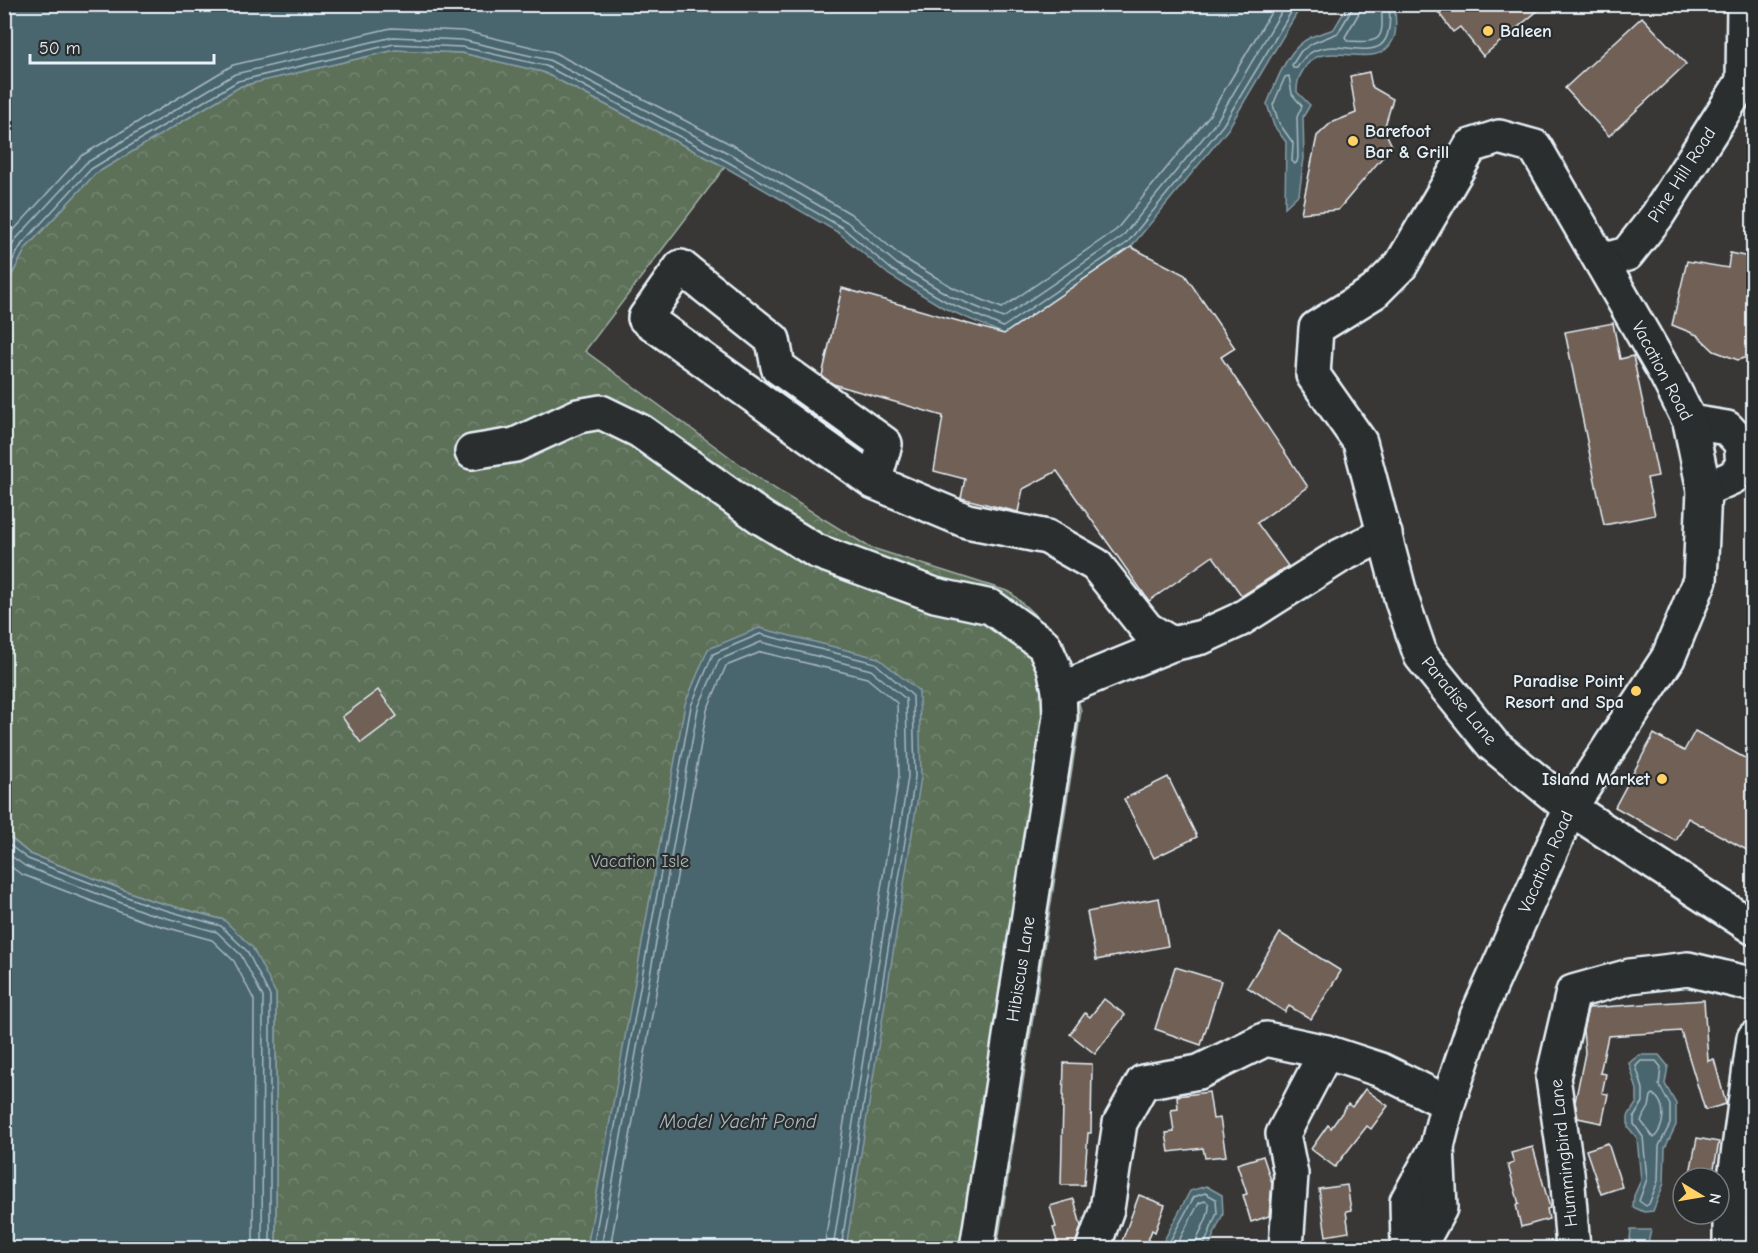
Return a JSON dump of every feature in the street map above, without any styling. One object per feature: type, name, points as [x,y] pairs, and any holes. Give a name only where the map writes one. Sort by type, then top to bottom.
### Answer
[{"type":"street","points":[[1744,4],[1748,80]]},
{"type":"street","name":"Pine Hill Road","points":[[1601,261],[1627,255],[1657,216],[1748,80]]},
{"type":"street","name":"Vacation Road","points":[[1316,328],[1374,292],[1401,265],[1471,146],[1498,137],[1535,147],[1666,374],[1690,422],[1704,490],[1700,580],[1668,658],[1570,808],[1477,1016],[1448,1103],[1437,1147],[1407,1201],[1408,1248]]},
{"type":"street","points":[[874,482],[885,444],[778,367],[773,340],[681,267],[645,318],[874,482],[967,521],[1047,537],[1096,566],[1147,629],[1172,644]]},
{"type":"street","name":"Paradise Lane","points":[[1316,328],[1312,375],[1360,442],[1402,601],[1422,656],[1493,745],[1570,808],[1754,928]]},
{"type":"street","name":"Hibiscus Lane","points":[[472,452],[515,444],[578,416],[601,412],[640,431],[762,518],[816,551],[935,595],[991,607],[1044,645],[1054,668],[1059,690],[1060,717],[977,1248]]},
{"type":"street","points":[[1690,422],[1726,428],[1741,443],[1743,465],[1733,477],[1704,490]]},
{"type":"street","points":[[1059,690],[1172,644],[1202,637],[1239,620],[1340,556],[1384,534]]},
{"type":"street","name":"Hummingbird Lane","points":[[1573,1248],[1567,1173],[1553,1078],[1573,992],[1630,976],[1688,969],[1754,985]]},
{"type":"street","points":[[1730,1248],[1730,1214],[1754,1038]]},
{"type":"street","points":[[1093,1248],[1107,1209],[1120,1123],[1143,1082],[1199,1071],[1266,1039],[1326,1052],[1382,1070],[1448,1103]]},
{"type":"street","points":[[1286,1248],[1291,1174],[1283,1134],[1326,1052]]},
{"type":"street","name":"Vacation Road","points":[[1418,1248],[1440,1208],[1437,1147]]},
{"type":"green space","name":"Vacation Isle","points":[[395,50],[462,53],[543,72],[725,167],[585,351],[764,482],[869,547],[1010,592],[1064,642],[1081,711],[997,1248],[276,1248],[276,994],[224,920],[150,900],[30,854],[5,833],[5,288],[26,248],[95,174],[241,86]]},
{"type":"water","points":[[5,5],[1307,5],[1298,11],[1228,129],[1131,247],[1004,334],[944,308],[889,275],[839,233],[725,167],[543,72],[462,53],[395,50],[241,86],[95,174],[26,248],[5,288]]},
{"type":"water","points":[[1348,5],[1393,5],[1396,20],[1395,37],[1385,50],[1375,54],[1364,56],[1326,54],[1315,58],[1300,75],[1297,92],[1310,105],[1303,117],[1304,158],[1299,194],[1285,207],[1286,142],[1274,126],[1267,104],[1283,66],[1295,49],[1311,37],[1334,29]]},
{"type":"water","name":"Model Yacht Pond","points":[[759,628],[878,658],[919,691],[921,777],[846,1248],[587,1248],[685,704],[708,649]]},
{"type":"water","points":[[4,833],[30,854],[150,900],[224,920],[252,947],[276,994],[276,1248],[5,1248]]},
{"type":"water","points":[[1639,1055],[1659,1055],[1668,1066],[1665,1084],[1676,1104],[1676,1125],[1665,1148],[1664,1183],[1653,1211],[1644,1212],[1633,1207],[1634,1196],[1641,1180],[1637,1138],[1628,1127],[1628,1116],[1637,1102],[1637,1090],[1629,1063]]},
{"type":"water","points":[[1206,1186],[1222,1195],[1223,1214],[1208,1248],[1160,1248],[1190,1191]]},
{"type":"water","points":[[1631,1230],[1651,1230],[1647,1248],[1629,1248]]},
{"type":"building","name":"Baleen","points":[[1432,4],[1546,4],[1483,56],[1460,27],[1453,32]]},
{"type":"building","points":[[1642,17],[1686,64],[1609,136],[1565,88]]},
{"type":"building","name":"Barefoot Bar & Grill","points":[[1369,72],[1372,87],[1393,99],[1384,129],[1392,146],[1338,210],[1301,213],[1317,136],[1331,123],[1356,113],[1350,76]]},
{"type":"building","points":[[1131,247],[1185,275],[1235,348],[1221,357],[1308,487],[1257,523],[1288,566],[1242,596],[1213,556],[1149,601],[1057,471],[1023,489],[1018,512],[961,498],[965,479],[934,471],[943,416],[833,384],[822,376],[842,288],[1004,334]]},
{"type":"building","points":[[1730,253],[1754,258],[1754,355],[1738,360],[1714,351],[1697,335],[1672,325],[1687,261],[1728,268]]},
{"type":"building","points":[[1613,323],[1620,359],[1633,356],[1658,476],[1647,478],[1655,515],[1604,525],[1565,332]]},
{"type":"building","points":[[378,690],[397,716],[361,743],[342,717]]},
{"type":"building","points":[[1695,731],[1754,763],[1754,854],[1688,818],[1676,841],[1615,807],[1654,734],[1684,751]]},
{"type":"building","points":[[1168,777],[1197,837],[1154,858],[1124,799]]},
{"type":"building","points":[[1159,898],[1168,946],[1096,960],[1087,912]]},
{"type":"building","points":[[1280,933],[1341,971],[1311,1019],[1289,1006],[1285,1012],[1247,987]]},
{"type":"building","points":[[1175,967],[1221,981],[1201,1045],[1155,1029]]},
{"type":"building","points":[[1104,999],[1125,1015],[1095,1054],[1070,1034],[1085,1013],[1090,1017]]},
{"type":"building","points":[[1704,1000],[1708,1061],[1714,1059],[1726,1104],[1705,1110],[1681,1031],[1608,1036],[1600,1073],[1606,1074],[1602,1093],[1608,1094],[1602,1123],[1578,1118],[1575,1102],[1585,1053],[1583,1030],[1588,1008]]},
{"type":"building","points":[[1064,1063],[1092,1064],[1091,1133],[1088,1133],[1084,1185],[1061,1185]]},
{"type":"building","points":[[1365,1089],[1388,1106],[1371,1129],[1367,1126],[1335,1167],[1311,1149],[1328,1125],[1331,1128],[1348,1104],[1352,1107]]},
{"type":"building","points":[[1209,1092],[1213,1119],[1220,1118],[1226,1156],[1205,1158],[1203,1148],[1169,1152],[1166,1133],[1174,1132],[1171,1110],[1178,1109],[1177,1096]]},
{"type":"building","points":[[1697,1138],[1719,1142],[1714,1166],[1691,1166]]},
{"type":"building","points":[[1608,1143],[1622,1187],[1601,1194],[1586,1150]]},
{"type":"building","points":[[1533,1147],[1550,1208],[1547,1209],[1549,1219],[1521,1227],[1516,1205],[1519,1204],[1508,1165],[1514,1163],[1511,1153]]},
{"type":"building","points":[[1263,1156],[1272,1183],[1269,1216],[1251,1222],[1243,1195],[1247,1194],[1237,1164]]},
{"type":"building","points":[[1347,1185],[1351,1210],[1346,1211],[1349,1232],[1326,1236],[1319,1189]]},
{"type":"building","points":[[1139,1195],[1165,1205],[1155,1232],[1152,1230],[1145,1248],[1132,1248],[1121,1244]]},
{"type":"building","points":[[1074,1199],[1081,1226],[1075,1247],[1059,1248],[1050,1206]]},
{"type":"place","name":"Baleen","points":[[1488,31]]},
{"type":"place","name":"Barefoot Bar & Grill","points":[[1353,141]]},
{"type":"place","name":"Paradise Point Resort and Spa","points":[[1636,691]]},
{"type":"place","name":"Island Market","points":[[1662,779]]}]
